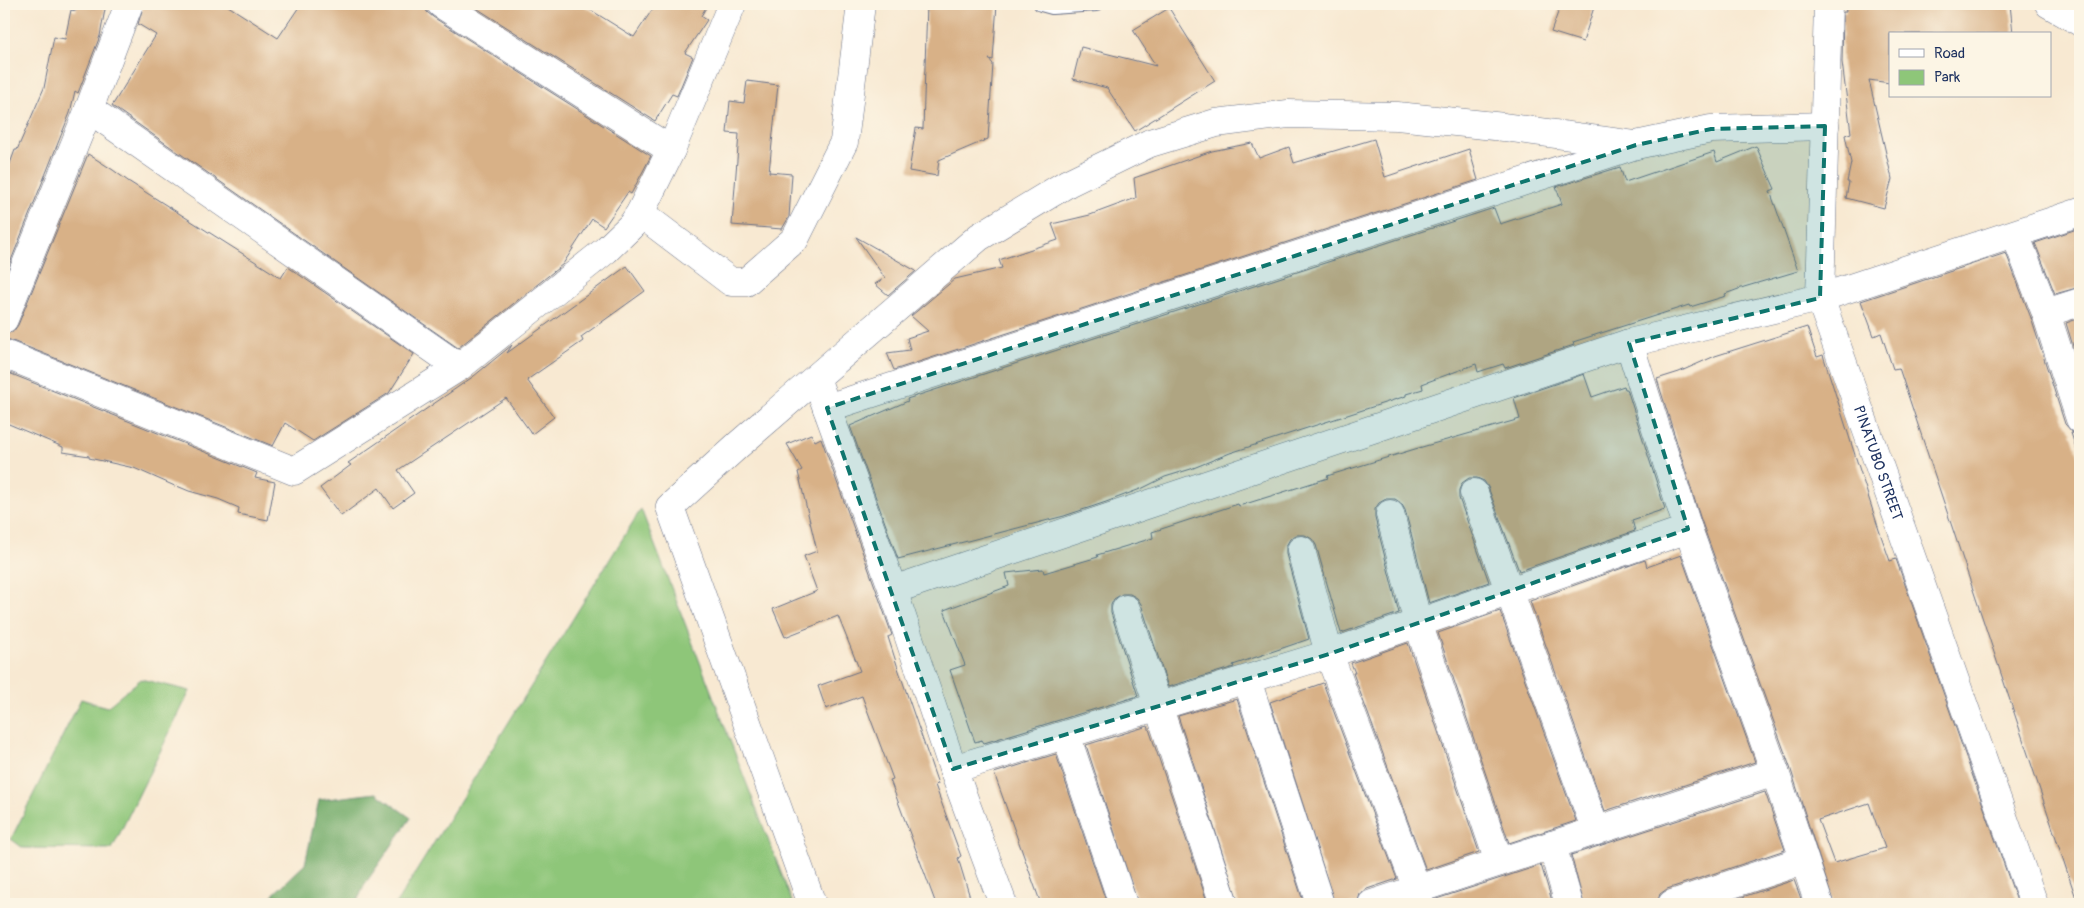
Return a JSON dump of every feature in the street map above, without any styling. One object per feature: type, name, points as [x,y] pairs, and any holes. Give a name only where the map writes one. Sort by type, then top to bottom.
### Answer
[{"type":"street","points":[[4,319],[89,109],[129,4]]},
{"type":"street","points":[[441,4],[671,150]]},
{"type":"street","points":[[4,354],[294,471],[459,367],[606,250],[632,225],[671,150],[732,4]]},
{"type":"street","points":[[640,212],[731,282],[746,282],[795,239],[844,142],[861,4]]},
{"type":"street","name":"PINATUBO STREET","points":[[1828,4],[1820,298],[2034,904]]},
{"type":"street","points":[[2049,4],[2080,22]]},
{"type":"street","points":[[89,109],[459,367]]},
{"type":"street","points":[[812,904],[670,508],[737,446],[817,379],[979,237],[1068,183],[1142,147],[1216,123],[1288,114],[1397,116],[1504,127],[1636,145]]},
{"type":"street","points":[[827,408],[1636,145],[1711,129],[1826,126]]},
{"type":"street","points":[[894,590],[1629,343],[1820,298],[2080,212]]},
{"type":"street","points":[[2015,234],[2046,313],[2079,409]]},
{"type":"street","points":[[2046,313],[2080,302]]},
{"type":"street","points":[[1629,343],[1688,529],[1775,772],[1819,904]]},
{"type":"street","points":[[817,379],[894,590],[953,769],[1004,904]]},
{"type":"street","points":[[1474,493],[1596,831]]},
{"type":"street","points":[[1390,514],[1418,623],[1499,862]]},
{"type":"street","points":[[953,769],[1328,654],[1688,529]]},
{"type":"street","points":[[1301,550],[1328,654],[1417,890]]},
{"type":"street","points":[[1126,609],[1224,904]]},
{"type":"street","points":[[1247,680],[1320,904]]},
{"type":"street","points":[[1066,735],[1123,904]]},
{"type":"street","points":[[1372,904],[1775,772]]},
{"type":"street","points":[[1552,845],[1569,904]]},
{"type":"street","points":[[1672,904],[1804,860]]},
{"type":"lane","points":[[1041,4],[1052,7],[1096,4]]},
{"type":"highlighted area","points":[[1825,126],[1820,298],[1629,343],[1688,529],[1329,654],[953,769],[827,408],[1636,145],[1711,129]]},
{"type":"green space","points":[[641,509],[793,904],[396,904]]},
{"type":"green space","points":[[141,679],[190,691],[112,849],[23,848],[11,839],[81,699],[107,707]]},
{"type":"green space","points":[[376,793],[411,818],[365,884],[356,904],[263,904],[305,864],[319,800]]},
{"type":"building","points":[[77,4],[106,4],[100,36],[78,93],[75,91],[70,113],[4,278],[4,180],[15,150],[17,150],[44,88],[54,37],[65,39],[71,10],[76,11]]},
{"type":"building","points":[[144,4],[225,4],[278,38],[301,4],[425,4],[427,12],[433,17],[651,156],[631,194],[628,192],[604,227],[592,219],[563,264],[458,348],[112,106],[156,35],[138,24]]},
{"type":"building","points":[[470,4],[581,4],[634,37],[656,4],[708,4],[701,16],[707,20],[685,53],[693,57],[677,96],[672,94],[655,121]]},
{"type":"building","points":[[927,4],[997,4],[993,60],[989,59],[993,64],[988,139],[939,160],[937,176],[909,171],[916,128],[923,129]]},
{"type":"building","points":[[1561,4],[1595,4],[1583,42],[1551,32]]},
{"type":"building","points":[[1845,4],[2010,4],[2013,32],[1889,32],[1889,83],[1869,80],[1892,179],[1884,208],[1846,198],[1851,163],[1845,135],[1851,133],[1842,62],[1843,12],[1846,12]]},
{"type":"building","points":[[1169,8],[1215,81],[1135,131],[1107,88],[1073,79],[1081,47],[1156,66],[1133,30]]},
{"type":"building","points":[[747,81],[778,85],[769,172],[792,174],[789,217],[782,229],[732,225],[739,134],[727,133],[730,101],[744,103]]},
{"type":"building","points":[[1374,139],[1385,177],[1469,149],[1478,180],[894,370],[887,353],[910,350],[907,338],[928,331],[911,316],[955,279],[1002,268],[999,260],[1058,240],[1052,224],[1090,215],[1136,198],[1134,178],[1212,151],[1252,143],[1259,158],[1289,147],[1294,163]]},
{"type":"building","points":[[1756,146],[1775,189],[1770,191],[1798,271],[1744,287],[1725,294],[1726,296],[1690,307],[1689,305],[1573,342],[1574,345],[1505,368],[1503,364],[1478,372],[1476,364],[1422,384],[1423,389],[1406,394],[1406,396],[1230,453],[1191,469],[1165,477],[1143,488],[1064,516],[898,559],[850,426],[908,401],[907,399],[1494,208],[1500,224],[1562,204],[1556,187],[1620,167],[1625,182],[1714,152],[1717,162]]},
{"type":"building","points":[[88,154],[281,278],[288,267],[414,354],[389,393],[313,441],[285,423],[273,446],[4,339],[4,334],[13,332],[18,325]]},
{"type":"building","points":[[2080,228],[2080,287],[2055,294],[2035,243]]},
{"type":"building","points":[[856,237],[916,271],[888,295],[875,284],[885,278]]},
{"type":"building","points":[[2006,253],[2031,318],[2065,424],[2073,433],[2071,433],[2080,460],[2080,897],[2076,898],[1899,368],[1893,369],[1881,333],[1874,336],[1861,301]]},
{"type":"building","points":[[627,266],[645,291],[581,337],[583,341],[527,380],[554,417],[532,434],[506,398],[398,470],[414,493],[393,508],[379,488],[341,516],[320,488],[351,465],[348,463],[474,376],[512,345],[507,353]]},
{"type":"building","points":[[2080,318],[2080,369],[2066,323]]},
{"type":"building","points":[[1807,327],[1817,357],[1823,355],[1890,561],[1896,559],[2018,904],[1834,904],[1790,767],[1700,517],[1657,379],[1679,372],[1715,356]],"holes":[[[1869,803],[1885,848],[1834,863],[1818,820]]]},
{"type":"building","points":[[4,371],[257,473],[255,478],[275,482],[268,520],[238,514],[239,508],[218,499],[177,487],[134,468],[89,458],[89,456],[63,452],[63,447],[4,422]]},
{"type":"building","points":[[1584,374],[1592,397],[1624,386],[1627,389],[1665,509],[1632,520],[1635,531],[1519,571],[1488,487],[1484,481],[1477,478],[1469,478],[1462,483],[1459,490],[1459,498],[1489,582],[1429,603],[1405,510],[1401,503],[1395,499],[1386,499],[1379,503],[1375,509],[1375,518],[1399,613],[1341,633],[1316,545],[1312,539],[1305,535],[1296,535],[1290,539],[1286,546],[1286,554],[1309,639],[1233,665],[1234,667],[1168,687],[1141,604],[1137,598],[1130,594],[1122,594],[1114,599],[1111,605],[1111,613],[1138,696],[984,743],[982,740],[975,742],[950,670],[965,665],[944,610],[1009,586],[1006,573],[1043,569],[1044,573],[1098,557],[1097,555],[1153,538],[1152,532],[1238,504],[1239,506],[1328,478],[1327,476],[1520,419],[1514,398]]},
{"type":"building","points":[[811,434],[815,441],[821,438],[892,635],[888,637],[938,784],[935,785],[961,856],[958,858],[972,904],[936,904],[890,780],[893,779],[862,696],[826,709],[818,686],[860,671],[838,616],[785,637],[773,609],[817,591],[804,556],[817,551],[798,472],[802,470],[787,444]]},
{"type":"building","points":[[1681,555],[1755,762],[1605,811],[1530,601],[1645,560],[1647,567]]},
{"type":"building","points":[[1500,611],[1576,821],[1509,843],[1438,633]]},
{"type":"building","points":[[1408,643],[1479,852],[1426,870],[1353,673],[1355,673],[1351,663]]},
{"type":"building","points":[[1323,683],[1397,879],[1367,889],[1360,894],[1357,904],[1335,904],[1270,702]]},
{"type":"building","points":[[1237,699],[1304,904],[1239,904],[1178,716]]},
{"type":"building","points":[[1148,726],[1208,904],[1138,904],[1086,745]]},
{"type":"building","points":[[1056,754],[1107,904],[1041,904],[994,773]]},
{"type":"building","points":[[1765,792],[1785,850],[1667,889],[1660,894],[1657,904],[1584,904],[1571,855]]},
{"type":"building","points":[[1541,865],[1553,904],[1421,904]]},
{"type":"building","points":[[1794,880],[1803,904],[1721,904]]}]
